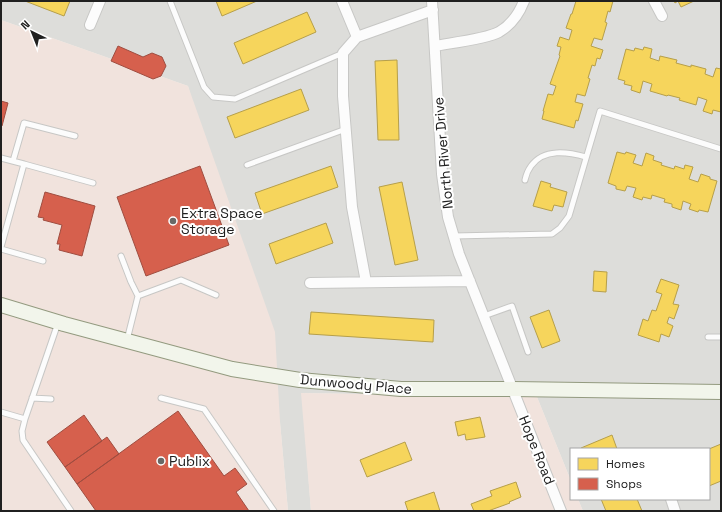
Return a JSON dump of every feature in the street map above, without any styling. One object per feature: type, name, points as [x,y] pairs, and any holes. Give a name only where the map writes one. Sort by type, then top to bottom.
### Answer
[{"type":"street","points":[[90,26],[100,1]]},
{"type":"street","points":[[342,1],[357,37]]},
{"type":"street","points":[[435,46],[488,36],[499,32],[514,20],[524,1]]},
{"type":"street","points":[[654,1],[662,16]]},
{"type":"street","points":[[366,282],[352,207],[343,96],[343,52],[357,37],[432,6]]},
{"type":"street","name":"North River Drive","points":[[432,6],[442,174],[448,216],[459,254],[513,389]]},
{"type":"street","points":[[310,283],[470,281]]},
{"type":"street","name":"Dunwoody Place","points":[[1,305],[126,341],[232,369],[300,380],[401,389],[721,392]]},
{"type":"street","name":"Hope Road","points":[[513,389],[562,511]]},
{"type":"street","points":[[671,500],[675,511]]},
{"type":"lane","points":[[170,1],[204,87],[213,97],[235,99],[343,52]]},
{"type":"lane","points":[[454,236],[552,234],[560,228],[569,216],[600,111],[721,149]]},
{"type":"lane","points":[[13,161],[24,123],[75,136]]},
{"type":"lane","points":[[247,165],[346,129]]},
{"type":"lane","points":[[525,180],[530,167],[537,159],[548,154],[573,153],[586,157]]},
{"type":"lane","points":[[1,158],[93,183]]},
{"type":"lane","points":[[24,164],[1,248],[43,260]]},
{"type":"lane","points":[[121,256],[138,296],[126,341]]},
{"type":"lane","points":[[138,296],[181,280],[216,295]]},
{"type":"lane","points":[[484,316],[512,306],[528,352]]},
{"type":"lane","points":[[58,322],[22,431],[23,440],[72,511]]},
{"type":"lane","points":[[708,337],[721,337]]},
{"type":"lane","points":[[32,398],[51,399]]},
{"type":"lane","points":[[161,398],[204,409],[274,511]]},
{"type":"lane","points":[[1,412],[25,419]]},
{"type":"shaded area","points":[[1,1],[721,1],[721,511],[583,511],[578,500],[710,500],[710,448],[570,448],[570,479],[537,397],[302,393],[311,511],[288,511],[280,422],[188,86],[1,20]]},
{"type":"shaded area","points":[[1,20],[188,86],[275,332],[280,422],[288,511],[1,511]]},
{"type":"shaded area","points":[[301,393],[537,397],[570,479],[570,500],[578,500],[583,511],[311,511]]},
{"type":"building: Homes","points":[[25,1],[70,1],[64,16]]},
{"type":"building: Homes","points":[[216,1],[257,1],[222,16]]},
{"type":"building: Homes","points":[[576,1],[613,1],[610,12],[608,11],[605,22],[607,23],[602,40],[594,38],[591,46],[603,50],[600,59],[597,58],[595,66],[592,65],[585,96],[577,94],[575,102],[583,104],[578,121],[576,120],[574,128],[542,119],[548,94],[553,95],[556,86],[550,84],[560,56],[561,47],[557,46],[560,37],[569,40],[572,30],[566,28]]},
{"type":"building: Homes","points":[[678,1],[694,1],[681,7]]},
{"type":"building: Homes","points":[[307,12],[316,32],[243,64],[234,43]]},
{"type":"building: Homes","points":[[644,47],[652,49],[650,58],[659,61],[660,56],[677,60],[676,63],[706,69],[705,74],[713,77],[716,68],[721,69],[721,112],[713,110],[712,114],[703,111],[707,100],[698,97],[696,105],[679,100],[680,98],[650,91],[652,84],[643,81],[640,93],[631,90],[632,86],[624,84],[625,81],[618,79],[626,49],[634,51],[635,48],[643,50]]},
{"type":"building: Homes","points":[[397,60],[399,140],[378,140],[375,61]]},
{"type":"building: Homes","points":[[301,89],[309,110],[235,138],[227,117]]},
{"type":"building: Homes","points":[[617,152],[625,154],[626,152],[636,155],[633,163],[642,166],[646,153],[654,156],[653,160],[662,163],[661,165],[674,169],[675,166],[684,169],[685,165],[693,167],[689,179],[698,182],[701,174],[717,181],[708,212],[699,210],[698,212],[689,209],[691,204],[683,201],[681,210],[672,207],[672,204],[664,202],[665,199],[652,195],[651,199],[643,197],[642,200],[633,197],[636,188],[627,186],[625,191],[616,189],[616,186],[608,183]]},
{"type":"building: Homes","points":[[331,166],[338,187],[262,214],[255,193]]},
{"type":"building: Homes","points":[[541,181],[551,184],[550,187],[567,192],[563,207],[554,205],[552,211],[533,206]]},
{"type":"building: Homes","points":[[402,182],[418,260],[395,265],[379,187]]},
{"type":"building: Homes","points":[[326,223],[333,243],[276,264],[269,244]]},
{"type":"building: Homes","points":[[594,271],[607,272],[606,292],[593,291]]},
{"type":"building: Homes","points":[[661,279],[679,285],[673,304],[679,305],[674,319],[669,317],[667,323],[673,326],[669,337],[661,334],[659,342],[638,335],[643,319],[648,321],[652,310],[656,311],[662,294],[656,292]]},
{"type":"building: Homes","points":[[549,310],[560,341],[542,348],[530,317]]},
{"type":"building: Homes","points":[[311,312],[434,320],[433,342],[309,334]]},
{"type":"building: Homes","points":[[480,417],[485,437],[466,440],[465,434],[458,436],[455,422]]},
{"type":"building: Homes","points":[[612,435],[617,448],[581,448]]},
{"type":"building: Homes","points":[[405,442],[412,460],[367,477],[360,460]]},
{"type":"building: Homes","points":[[721,444],[721,481],[710,486],[710,449]]},
{"type":"building: Homes","points":[[516,482],[521,497],[509,502],[510,503],[488,511],[474,511],[471,504],[492,496],[490,491]]},
{"type":"building: Homes","points":[[434,492],[440,511],[408,511],[405,502]]},
{"type":"building: Homes","points":[[601,500],[637,500],[642,511],[606,511]]},
{"type":"building: Shops","points":[[118,46],[143,57],[152,53],[162,57],[166,66],[161,76],[153,79],[111,61]]},
{"type":"building: Shops","points":[[1,101],[8,103],[2,126],[1,126]]},
{"type":"building: Shops","name":"Extra Space Storage","points":[[200,166],[229,245],[146,276],[117,197]]},
{"type":"building: Shops","points":[[45,192],[95,206],[82,256],[59,250],[60,244],[57,244],[62,225],[43,220],[44,218],[38,217]]},
{"type":"building: Shops","name":"Publix","points":[[178,411],[224,476],[235,468],[247,484],[236,492],[249,511],[96,511],[77,484]]},
{"type":"building: Shops","points":[[84,415],[102,441],[65,467],[47,442]]},
{"type":"building: Shops","points":[[107,437],[119,454],[77,484],[65,467]]},
{"type":"place","name":"Extra Space Storage","points":[[173,221]]},
{"type":"place","name":"Publix","points":[[161,461]]}]
